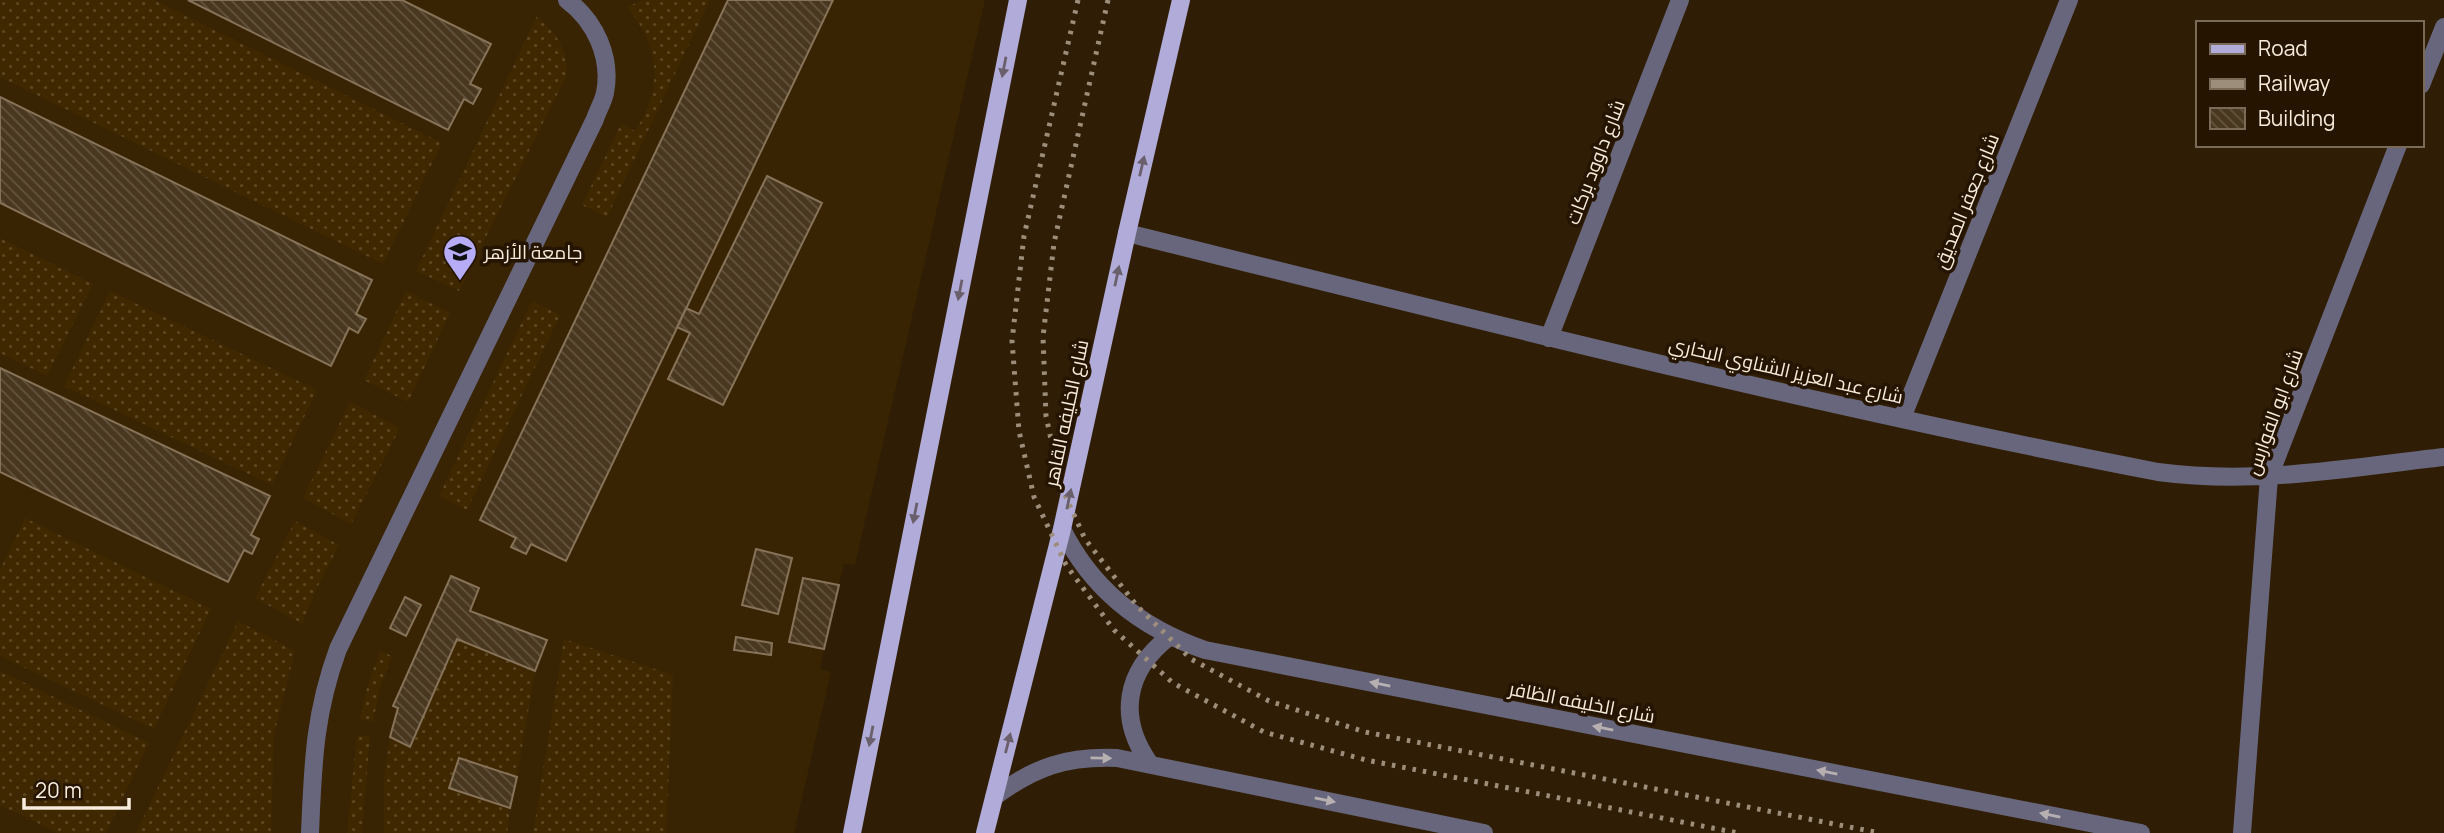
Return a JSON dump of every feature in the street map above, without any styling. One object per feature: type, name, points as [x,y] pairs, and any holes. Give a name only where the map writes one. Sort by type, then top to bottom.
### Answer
[{"type":"main road","points":[[852,833],[1017,0]]},
{"type":"main road","name":"شارع الخليفه القاهر","points":[[985,833],[1062,529],[1181,0]]},
{"type":"street","points":[[310,833],[314,742],[320,706],[338,649],[595,119],[605,91],[605,62],[597,34],[580,10],[567,0]]},
{"type":"street","name":"شارع داوود بركات","points":[[1549,338],[1680,0]]},
{"type":"street","name":"شارع جعفر الصديق","points":[[1902,418],[2068,0]]},
{"type":"street","points":[[2423,80],[2444,27]]},
{"type":"street","name":"شارع ابو الفوارس","points":[[2242,833],[2269,477],[2397,147]]},
{"type":"street","name":"شارع عبد العزيز الشناوي البخاري","points":[[1127,233],[1549,338],[1902,418],[2158,472],[2198,477],[2269,477],[2444,457]]},
{"type":"street","name":"شارع الخليفه الظافر","points":[[1062,529],[1074,554],[1091,577],[1133,616],[1169,636],[1218,653],[2141,833]]},
{"type":"street","points":[[1150,764],[1139,749],[1133,732],[1129,714],[1130,696],[1143,662],[1169,636]]},
{"type":"street","points":[[994,797],[1044,766],[1093,757],[1117,758],[1441,829],[1485,833]]},
{"type":"shaded area","name":"جامعة الأزهر","points":[[0,0],[985,0],[855,565],[844,564],[836,596],[820,669],[831,672],[794,833],[0,833]]},
{"type":"shaded area","points":[[0,0],[154,0],[442,143],[383,264],[0,77]]},
{"type":"shaded area","points":[[643,0],[710,0],[607,217],[582,205],[621,124],[635,131],[651,99],[654,83],[652,52],[638,22],[627,7]]},
{"type":"shaded area","points":[[537,16],[560,43],[566,59],[566,77],[459,291],[416,271]]},
{"type":"shaded area","points":[[0,238],[93,284],[47,376],[0,353]]},
{"type":"shaded area","points":[[110,291],[317,390],[272,485],[64,386]]},
{"type":"shaded area","points":[[406,291],[450,313],[408,402],[364,380]]},
{"type":"shaded area","points":[[532,301],[560,315],[467,510],[439,496]]},
{"type":"shaded area","points":[[350,402],[400,428],[351,524],[303,498]]},
{"type":"shaded area","points":[[25,518],[211,609],[154,729],[0,656],[0,570]]},
{"type":"shaded area","points":[[295,521],[339,545],[302,624],[255,598]]},
{"type":"shaded area","points":[[238,621],[295,651],[274,734],[271,833],[136,833]]},
{"type":"shaded area","points":[[457,639],[535,671],[517,777],[459,758],[510,808],[507,833],[384,833],[384,777],[390,737],[410,746]]},
{"type":"shaded area","points":[[564,639],[673,675],[666,833],[533,833]]},
{"type":"shaded area","points":[[380,651],[392,656],[380,688],[373,722],[360,719],[368,684]]},
{"type":"shaded area","points":[[0,671],[149,743],[106,833],[58,833],[0,805]]},
{"type":"shaded area","points":[[357,735],[370,736],[362,833],[347,833]]},
{"type":"building","points":[[188,0],[402,0],[491,44],[470,84],[481,89],[473,104],[464,99],[448,130]]},
{"type":"building","points":[[728,0],[833,0],[566,561],[531,544],[526,554],[511,547],[516,538],[480,520]]},
{"type":"building","points":[[0,97],[372,280],[356,314],[366,319],[358,333],[349,328],[331,366],[0,203]]},
{"type":"building","points":[[767,176],[822,203],[723,405],[668,379],[690,333],[677,327],[686,308],[699,314]]},
{"type":"building","points":[[0,368],[270,496],[251,535],[259,539],[252,554],[244,550],[228,582],[0,472]]},
{"type":"building","points":[[756,549],[792,558],[778,614],[742,605]]},
{"type":"building","points":[[451,576],[479,588],[470,611],[547,640],[535,671],[457,639],[410,747],[390,737],[398,708],[393,706]]},
{"type":"building","points":[[803,578],[839,585],[824,649],[789,642]]},
{"type":"building","points":[[405,597],[421,605],[406,636],[390,628]]},
{"type":"building","points":[[736,637],[772,643],[771,655],[734,650]]},
{"type":"building","points":[[459,758],[517,777],[510,808],[449,788]]},
{"type":"railway","points":[[1078,0],[1024,236],[1012,341],[1019,431],[1034,497],[1066,565],[1114,630],[1173,683],[1264,732],[1366,760],[1738,833]]},
{"type":"railway","points":[[1108,0],[1054,243],[1043,337],[1046,416],[1061,486],[1085,539],[1137,606],[1191,659],[1269,701],[1365,732],[1880,833]]},
{"type":"place","name":"جامعة الأزهر","points":[[460,282]]}]
